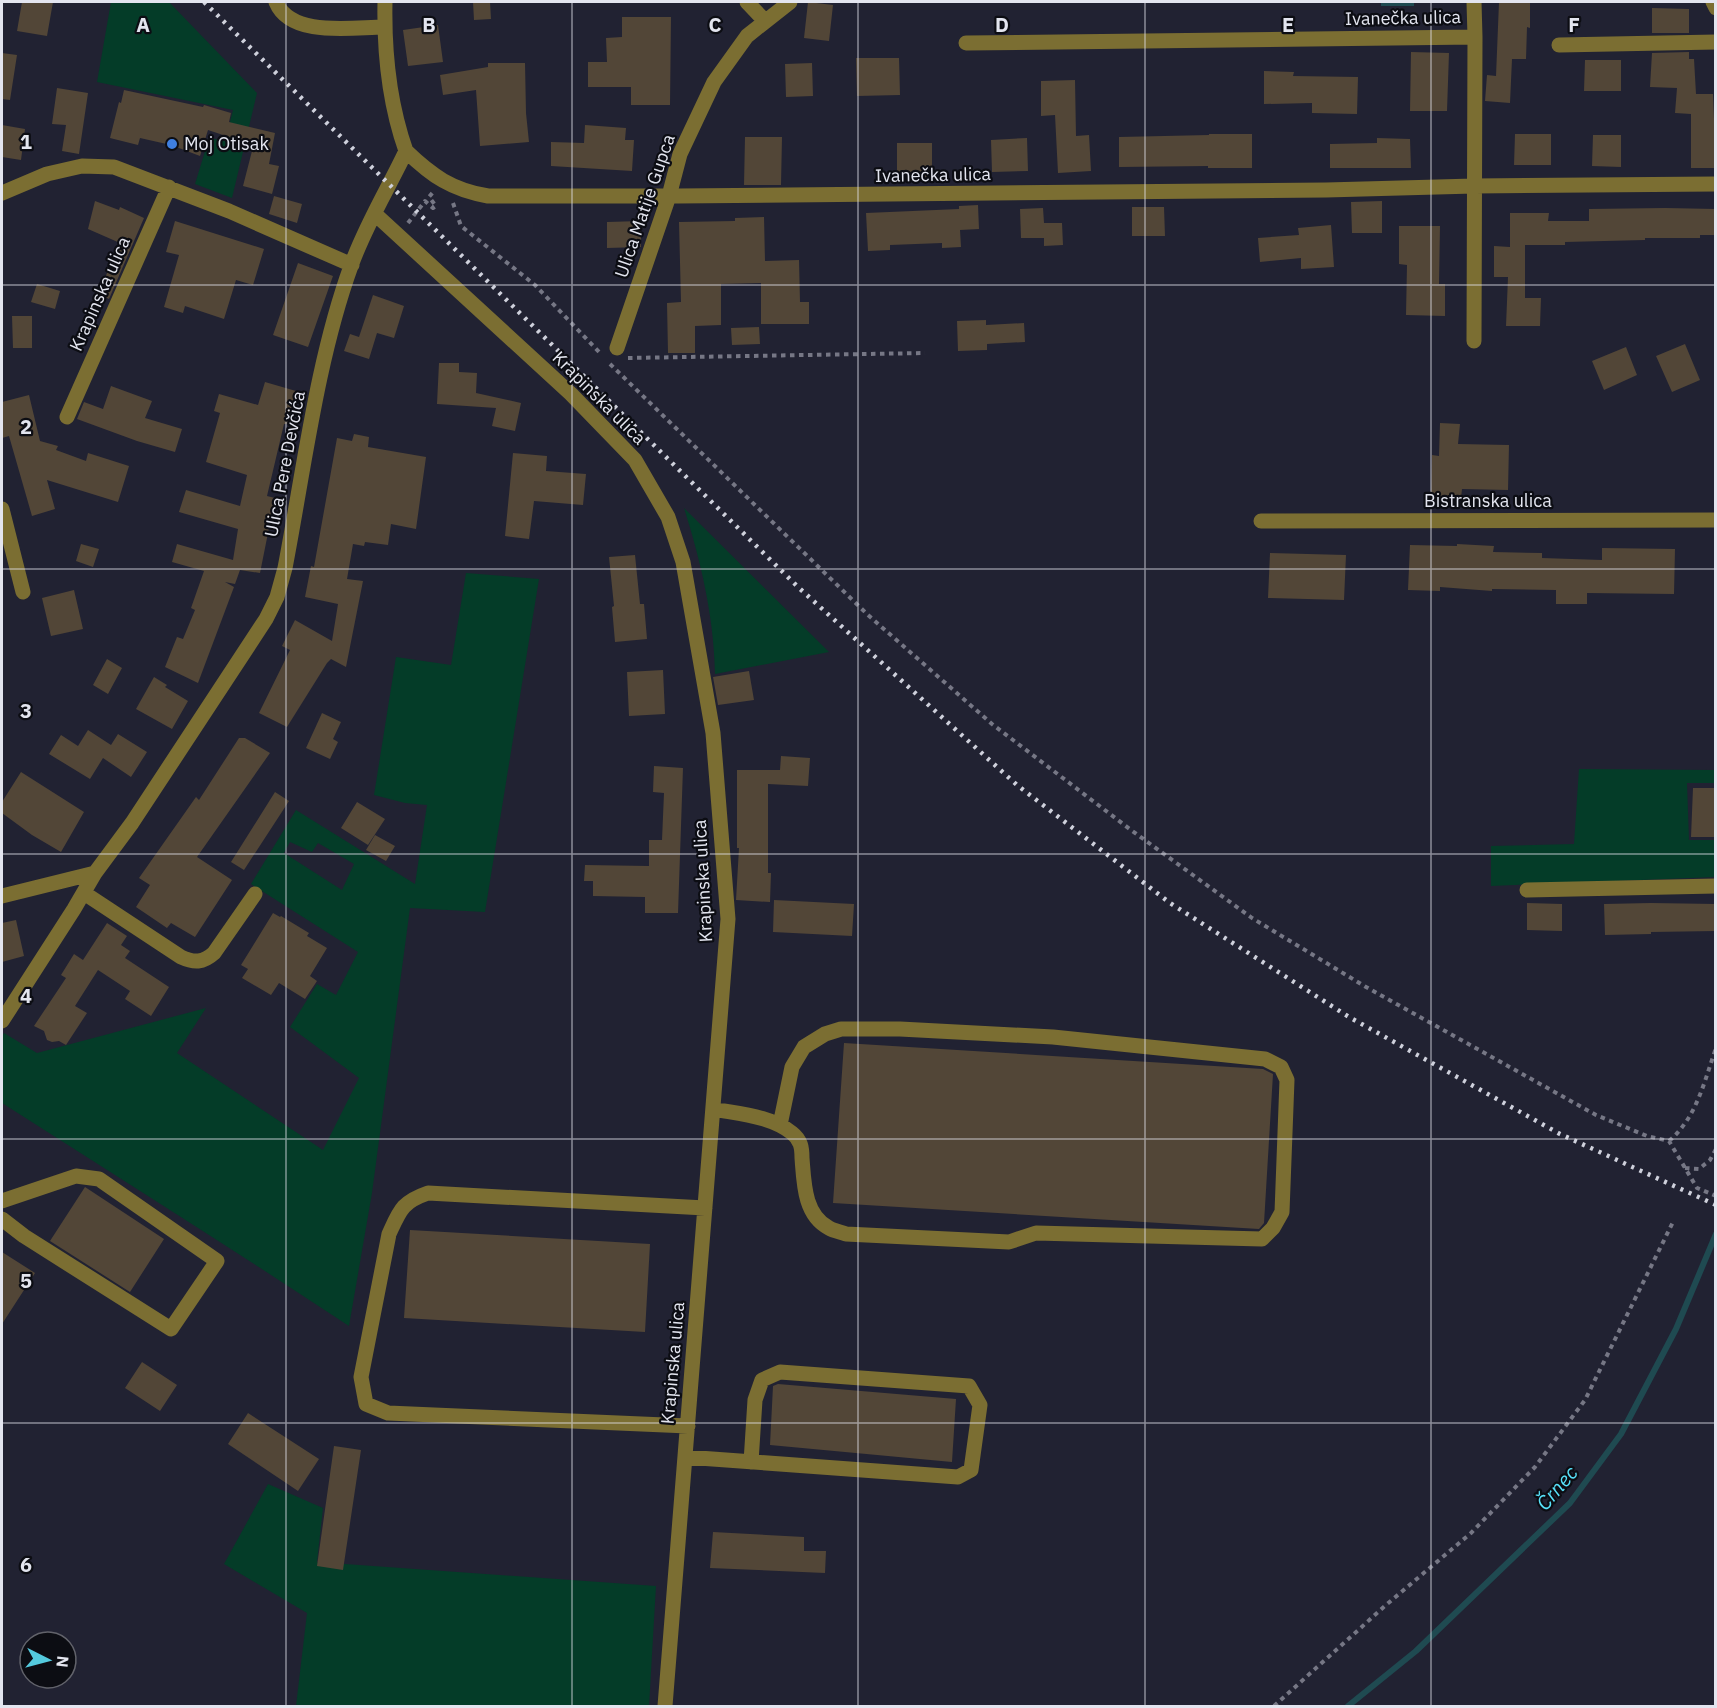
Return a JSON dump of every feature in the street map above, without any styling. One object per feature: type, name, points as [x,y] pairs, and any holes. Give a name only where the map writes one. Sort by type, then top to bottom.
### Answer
[{"type":"street","points":[[276,2],[290,18],[307,27],[384,27]]},
{"type":"street","points":[[385,2],[384,27],[390,90],[397,125],[406,151]]},
{"type":"street","points":[[747,2],[765,21]]},
{"type":"street","name":"Ulica Matije Gupca","points":[[621,353],[680,154],[714,82],[747,36],[790,2]]},
{"type":"street","points":[[1474,2],[1475,37]]},
{"type":"street","points":[[1713,2],[1716,8]]},
{"type":"street","name":"Ivanečka ulica","points":[[966,43],[1475,37],[1474,341]]},
{"type":"street","points":[[1559,45],[1716,42]]},
{"type":"street","name":"Ivanečka ulica","points":[[406,151],[440,187],[488,196],[1292,191],[1474,186],[1716,184]]},
{"type":"street","name":"Ulica Pere Devčića","points":[[2,1021],[95,873],[139,813],[266,619],[277,597],[285,568],[325,355],[334,319],[351,265],[406,151]]},
{"type":"street","points":[[2,193],[47,174],[82,166],[114,167],[169,187],[351,265]]},
{"type":"street","name":"Krapinska ulica","points":[[67,417],[169,187]]},
{"type":"street","name":"Krapinska ulica","points":[[375,214],[571,394],[635,460],[668,517],[682,562],[713,733],[728,919],[665,1707]]},
{"type":"street","points":[[2,509],[23,592]]},
{"type":"street","name":"Bistranska ulica","points":[[1261,521],[1716,520]]},
{"type":"street","points":[[2,896],[95,873]]},
{"type":"street","points":[[1527,890],[1716,886]]},
{"type":"street","points":[[84,893],[181,957],[198,962],[214,953],[255,894]]},
{"type":"street","points":[[713,1109],[780,1125],[794,1134],[801,1144],[803,1171],[812,1214],[829,1228],[846,1234],[1009,1242],[1036,1233],[1262,1239],[1273,1228],[1282,1212],[1287,1080],[1281,1067],[1265,1059],[1053,1037],[900,1029],[841,1029],[825,1034],[804,1047],[792,1067],[780,1125]]},
{"type":"street","points":[[2,1201],[76,1176],[99,1179],[217,1262],[171,1329],[24,1236],[2,1219]]},
{"type":"street","points":[[688,1426],[388,1413],[366,1404],[362,1377],[389,1234],[399,1213],[410,1199],[428,1193],[705,1208]]},
{"type":"street","points":[[685,1457],[752,1462],[958,1477],[971,1470],[980,1405],[969,1386],[780,1372],[762,1380],[755,1400],[752,1462]]},
{"type":"path","points":[[412,228],[408,223],[425,201],[433,208],[436,206],[429,197],[440,187],[461,226],[535,285],[602,356]]},
{"type":"path","points":[[621,353],[925,353]]},
{"type":"path","points":[[610,363],[753,500],[868,615],[992,724],[1140,836],[1252,918],[1366,987],[1596,1115],[1647,1136],[1669,1141],[1697,1188],[1716,1196]]},
{"type":"path","points":[[1669,1141],[1681,1130],[1695,1109],[1716,1048]]},
{"type":"path","points":[[1685,1168],[1699,1169],[1710,1160],[1716,1149]]},
{"type":"path","points":[[1274,1707],[1386,1605],[1471,1533],[1535,1467],[1585,1400],[1674,1220]]},
{"type":"shaded area","points":[[111,2],[169,2],[257,93],[232,198],[195,184],[209,138],[225,141],[233,110],[97,82]]},
{"type":"shaded area","points":[[1381,2],[1414,2],[1414,6],[1381,6]]},
{"type":"shaded area","points":[[684,508],[829,652],[715,674],[706,590]]},
{"type":"shaded area","points":[[466,573],[539,579],[485,912],[410,908],[372,1193],[349,1326],[2,1103],[2,1037],[4,1033],[37,1053],[206,1008],[177,1053],[323,1150],[359,1078],[290,1027],[317,984],[336,995],[358,952],[251,884],[296,810],[415,884],[427,805],[405,803],[374,795],[396,657],[451,665]],"holes":[[[290,842],[312,852],[318,843],[354,864],[342,890],[284,853]]]},
{"type":"shaded area","points":[[1579,769],[1715,770],[1715,783],[1687,783],[1689,840],[1715,840],[1715,877],[1491,886],[1491,846],[1574,844]]},
{"type":"shaded area","points":[[268,1484],[323,1508],[317,1562],[656,1586],[649,1706],[296,1706],[307,1613],[224,1564]]},
{"type":"building","points":[[22,2],[53,2],[47,36],[17,31]]},
{"type":"building","points":[[473,2],[490,2],[491,19],[474,20]]},
{"type":"building","points":[[808,2],[833,5],[829,41],[804,38]]},
{"type":"building","points":[[1499,2],[1530,2],[1530,28],[1527,27],[1526,59],[1512,59],[1510,103],[1485,101],[1487,75],[1496,76]]},
{"type":"building","points":[[1652,8],[1689,9],[1689,33],[1652,33]]},
{"type":"building","points":[[622,17],[671,17],[670,105],[631,105],[631,87],[588,87],[588,62],[607,62],[606,38],[622,37]]},
{"type":"building","points":[[438,25],[443,62],[408,66],[403,30]]},
{"type":"building","points":[[1411,52],[1449,53],[1447,111],[1410,111]]},
{"type":"building","points":[[1689,52],[1689,59],[1694,59],[1696,94],[1713,94],[1716,168],[1691,168],[1691,114],[1675,113],[1677,88],[1650,87],[1652,53]]},
{"type":"building","points":[[2,53],[17,55],[10,100],[2,99]]},
{"type":"building","points":[[856,58],[899,58],[900,95],[857,96]]},
{"type":"building","points":[[1585,60],[1621,60],[1621,91],[1584,91]]},
{"type":"building","points":[[488,63],[525,63],[529,142],[480,146],[476,90],[443,95],[440,75],[488,67]]},
{"type":"building","points":[[812,63],[813,96],[786,97],[785,64]]},
{"type":"building","points":[[1264,71],[1294,72],[1293,76],[1358,77],[1357,114],[1312,113],[1312,103],[1264,104]]},
{"type":"building","points":[[1075,80],[1076,136],[1089,135],[1091,171],[1058,173],[1055,115],[1041,116],[1041,81]]},
{"type":"building","points":[[57,88],[88,93],[79,154],[62,151],[66,125],[52,124]]},
{"type":"building","points":[[124,90],[203,107],[204,105],[231,113],[229,122],[275,133],[269,164],[279,166],[272,194],[243,186],[252,151],[246,149],[247,143],[208,130],[200,156],[171,145],[140,138],[138,145],[110,138]]},
{"type":"building","points":[[2,125],[25,129],[21,160],[2,157]]},
{"type":"building","points":[[585,125],[626,128],[625,140],[634,140],[632,171],[551,166],[551,142],[584,143]]},
{"type":"building","points":[[1252,134],[1252,168],[1119,167],[1119,137]]},
{"type":"building","points":[[1515,134],[1551,134],[1551,165],[1514,165]]},
{"type":"building","points":[[1593,135],[1621,135],[1621,167],[1592,166]]},
{"type":"building","points":[[745,137],[782,137],[781,185],[744,185]]},
{"type":"building","points":[[1027,138],[1028,171],[992,172],[991,140]]},
{"type":"building","points":[[1377,138],[1410,139],[1411,168],[1330,168],[1330,144],[1377,143]]},
{"type":"building","points":[[897,143],[932,143],[932,177],[897,177]]},
{"type":"building","points":[[274,196],[302,204],[297,223],[269,214]]},
{"type":"building","points":[[95,201],[119,210],[120,207],[144,218],[109,299],[98,294],[120,243],[88,229]]},
{"type":"building","points":[[1382,201],[1382,233],[1352,233],[1351,202]]},
{"type":"building","points":[[978,205],[979,229],[960,230],[961,247],[942,248],[942,243],[890,245],[890,250],[868,251],[866,213],[959,209],[959,206]]},
{"type":"building","points":[[1132,207],[1164,207],[1165,236],[1132,236]]},
{"type":"building","points":[[1043,208],[1044,223],[1062,223],[1063,245],[1044,246],[1044,238],[1021,238],[1020,209]]},
{"type":"building","points":[[1589,209],[1716,209],[1716,235],[1700,235],[1700,238],[1645,238],[1645,240],[1565,242],[1565,245],[1525,245],[1525,298],[1541,298],[1540,326],[1506,326],[1508,277],[1494,277],[1494,246],[1510,247],[1510,213],[1549,213],[1548,221],[1589,221]]},
{"type":"building","points":[[764,217],[765,261],[799,260],[800,302],[809,302],[809,324],[761,324],[761,283],[721,284],[721,325],[695,326],[695,353],[668,353],[667,303],[681,302],[679,222],[735,221],[735,218]]},
{"type":"building","points":[[175,221],[264,249],[253,285],[236,280],[224,319],[185,306],[183,313],[164,307],[179,255],[166,252]]},
{"type":"building","points":[[641,221],[641,247],[607,248],[607,222]]},
{"type":"building","points":[[1331,225],[1334,267],[1301,269],[1301,258],[1260,262],[1258,238],[1299,235],[1298,228]]},
{"type":"building","points":[[1399,226],[1440,226],[1439,284],[1445,284],[1445,316],[1406,315],[1407,265],[1399,264]]},
{"type":"building","points":[[298,263],[333,276],[308,347],[273,335]]},
{"type":"building","points":[[37,284],[60,291],[55,309],[31,302]]},
{"type":"building","points":[[373,295],[404,306],[394,338],[377,333],[369,359],[344,351],[350,334],[359,337]]},
{"type":"building","points":[[12,316],[32,316],[32,348],[13,348]]},
{"type":"building","points":[[986,320],[986,325],[1024,323],[1025,342],[987,344],[987,350],[958,351],[957,321]]},
{"type":"building","points":[[759,327],[760,344],[732,345],[731,328]]},
{"type":"building","points":[[1685,344],[1700,380],[1672,392],[1656,356]]},
{"type":"building","points":[[1626,347],[1637,375],[1604,390],[1592,361]]},
{"type":"building","points":[[439,363],[459,363],[459,372],[477,373],[476,393],[521,403],[515,431],[492,426],[496,408],[437,404]]},
{"type":"building","points":[[265,382],[296,391],[287,424],[284,424],[267,496],[275,498],[260,573],[240,570],[235,584],[225,582],[234,587],[198,683],[165,667],[177,637],[183,639],[195,610],[191,608],[204,571],[172,562],[177,544],[233,560],[238,529],[179,512],[186,490],[240,506],[247,475],[206,462],[220,413],[214,411],[219,394],[258,405]]},
{"type":"building","points":[[111,386],[152,401],[145,418],[182,429],[175,452],[77,419],[84,402],[103,409]]},
{"type":"building","points":[[29,395],[40,441],[58,446],[56,450],[86,461],[88,453],[129,466],[118,502],[47,480],[55,509],[32,516],[9,436],[2,438],[2,402]]},
{"type":"building","points":[[1440,423],[1460,424],[1458,444],[1509,445],[1508,490],[1462,489],[1461,498],[1431,496],[1432,455],[1439,456]]},
{"type":"building","points":[[354,434],[369,437],[368,447],[426,457],[416,529],[391,524],[388,545],[365,542],[364,546],[353,544],[347,579],[363,581],[346,667],[331,659],[327,663],[287,727],[259,713],[290,650],[282,646],[295,620],[332,641],[338,604],[305,597],[311,566],[314,567],[337,438],[352,441]]},
{"type":"building","points":[[513,453],[547,456],[546,471],[586,474],[583,505],[534,501],[529,539],[505,536]]},
{"type":"building","points":[[81,544],[99,549],[93,567],[76,561]]},
{"type":"building","points":[[1457,544],[1494,546],[1493,552],[1542,553],[1542,558],[1602,560],[1602,548],[1675,549],[1674,594],[1587,593],[1587,604],[1556,604],[1556,590],[1492,589],[1492,591],[1440,587],[1440,591],[1408,590],[1410,545],[1457,546]]},
{"type":"building","points":[[1270,553],[1346,555],[1344,600],[1268,598]]},
{"type":"building","points":[[635,555],[640,604],[644,604],[647,639],[615,642],[609,557]]},
{"type":"building","points":[[74,590],[83,629],[51,636],[42,598]]},
{"type":"building","points":[[107,659],[122,668],[108,694],[93,685]]},
{"type":"building","points":[[663,670],[665,714],[629,716],[627,672]]},
{"type":"building","points":[[749,671],[754,700],[718,705],[713,677]]},
{"type":"building","points":[[154,677],[167,685],[165,687],[188,701],[172,729],[136,709]]},
{"type":"building","points":[[322,713],[341,722],[333,739],[338,742],[330,759],[306,748]]},
{"type":"building","points":[[88,730],[111,745],[118,734],[147,752],[131,777],[103,758],[90,779],[49,754],[61,735],[78,746]]},
{"type":"building","points":[[239,738],[245,738],[270,753],[197,857],[232,880],[195,937],[171,923],[167,928],[136,907],[150,885],[139,878],[196,797],[199,800]]},
{"type":"building","points":[[781,756],[810,758],[808,786],[768,784],[770,902],[736,900],[739,848],[737,848],[737,770],[780,770]]},
{"type":"building","points":[[654,766],[683,768],[678,913],[645,913],[645,897],[593,896],[593,881],[584,881],[585,865],[649,866],[649,840],[662,840],[664,793],[653,792]]},
{"type":"building","points":[[21,772],[84,812],[61,852],[32,835],[2,813],[2,802]]},
{"type":"building","points":[[1693,788],[1716,788],[1716,837],[1691,837]]},
{"type":"building","points":[[275,792],[289,801],[244,870],[231,862]]},
{"type":"building","points":[[357,802],[385,819],[368,845],[341,828]]},
{"type":"building","points":[[375,835],[395,846],[386,861],[366,850]]},
{"type":"building","points":[[774,900],[854,904],[852,936],[773,932]]},
{"type":"building","points":[[1527,903],[1562,904],[1562,931],[1527,930]]},
{"type":"building","points":[[1604,904],[1716,904],[1716,931],[1605,935]]},
{"type":"building","points":[[273,913],[309,933],[307,936],[327,948],[310,976],[317,981],[305,999],[279,983],[271,995],[242,978],[248,969],[241,965]]},
{"type":"building","points":[[16,920],[24,956],[2,962],[2,923]]},
{"type":"building","points":[[107,923],[127,936],[121,945],[130,951],[125,958],[169,987],[151,1016],[125,999],[130,991],[98,970],[75,1006],[87,1013],[66,1045],[59,1041],[47,1040],[44,1031],[34,1026],[66,978],[61,975],[74,954],[83,960]]},
{"type":"building","points":[[844,1043],[1263,1069],[1273,1074],[1264,1223],[1259,1229],[833,1203]]},
{"type":"building","points":[[85,1187],[164,1239],[130,1292],[50,1241]]},
{"type":"building","points":[[410,1230],[650,1244],[645,1332],[404,1318]]},
{"type":"building","points":[[2,1252],[35,1273],[2,1324]]},
{"type":"building","points":[[142,1362],[177,1385],[160,1411],[125,1388]]},
{"type":"building","points":[[778,1384],[956,1399],[952,1462],[770,1445],[773,1386]]},
{"type":"building","points":[[248,1413],[319,1459],[298,1491],[228,1444]]},
{"type":"building","points":[[334,1446],[361,1450],[343,1570],[317,1566]]},
{"type":"building","points":[[713,1532],[804,1537],[804,1551],[826,1551],[825,1573],[710,1568]]},
{"type":"waterway","name":"Črnec","points":[[1348,1706],[1416,1651],[1570,1503],[1621,1434],[1676,1329],[1716,1234]]},
{"type":"railway","points":[[204,2],[798,587],[1017,785],[1170,903],[1349,1017],[1560,1134],[1716,1205]]},
{"type":"place","name":"Moj Otisak","points":[[172,144]]}]
